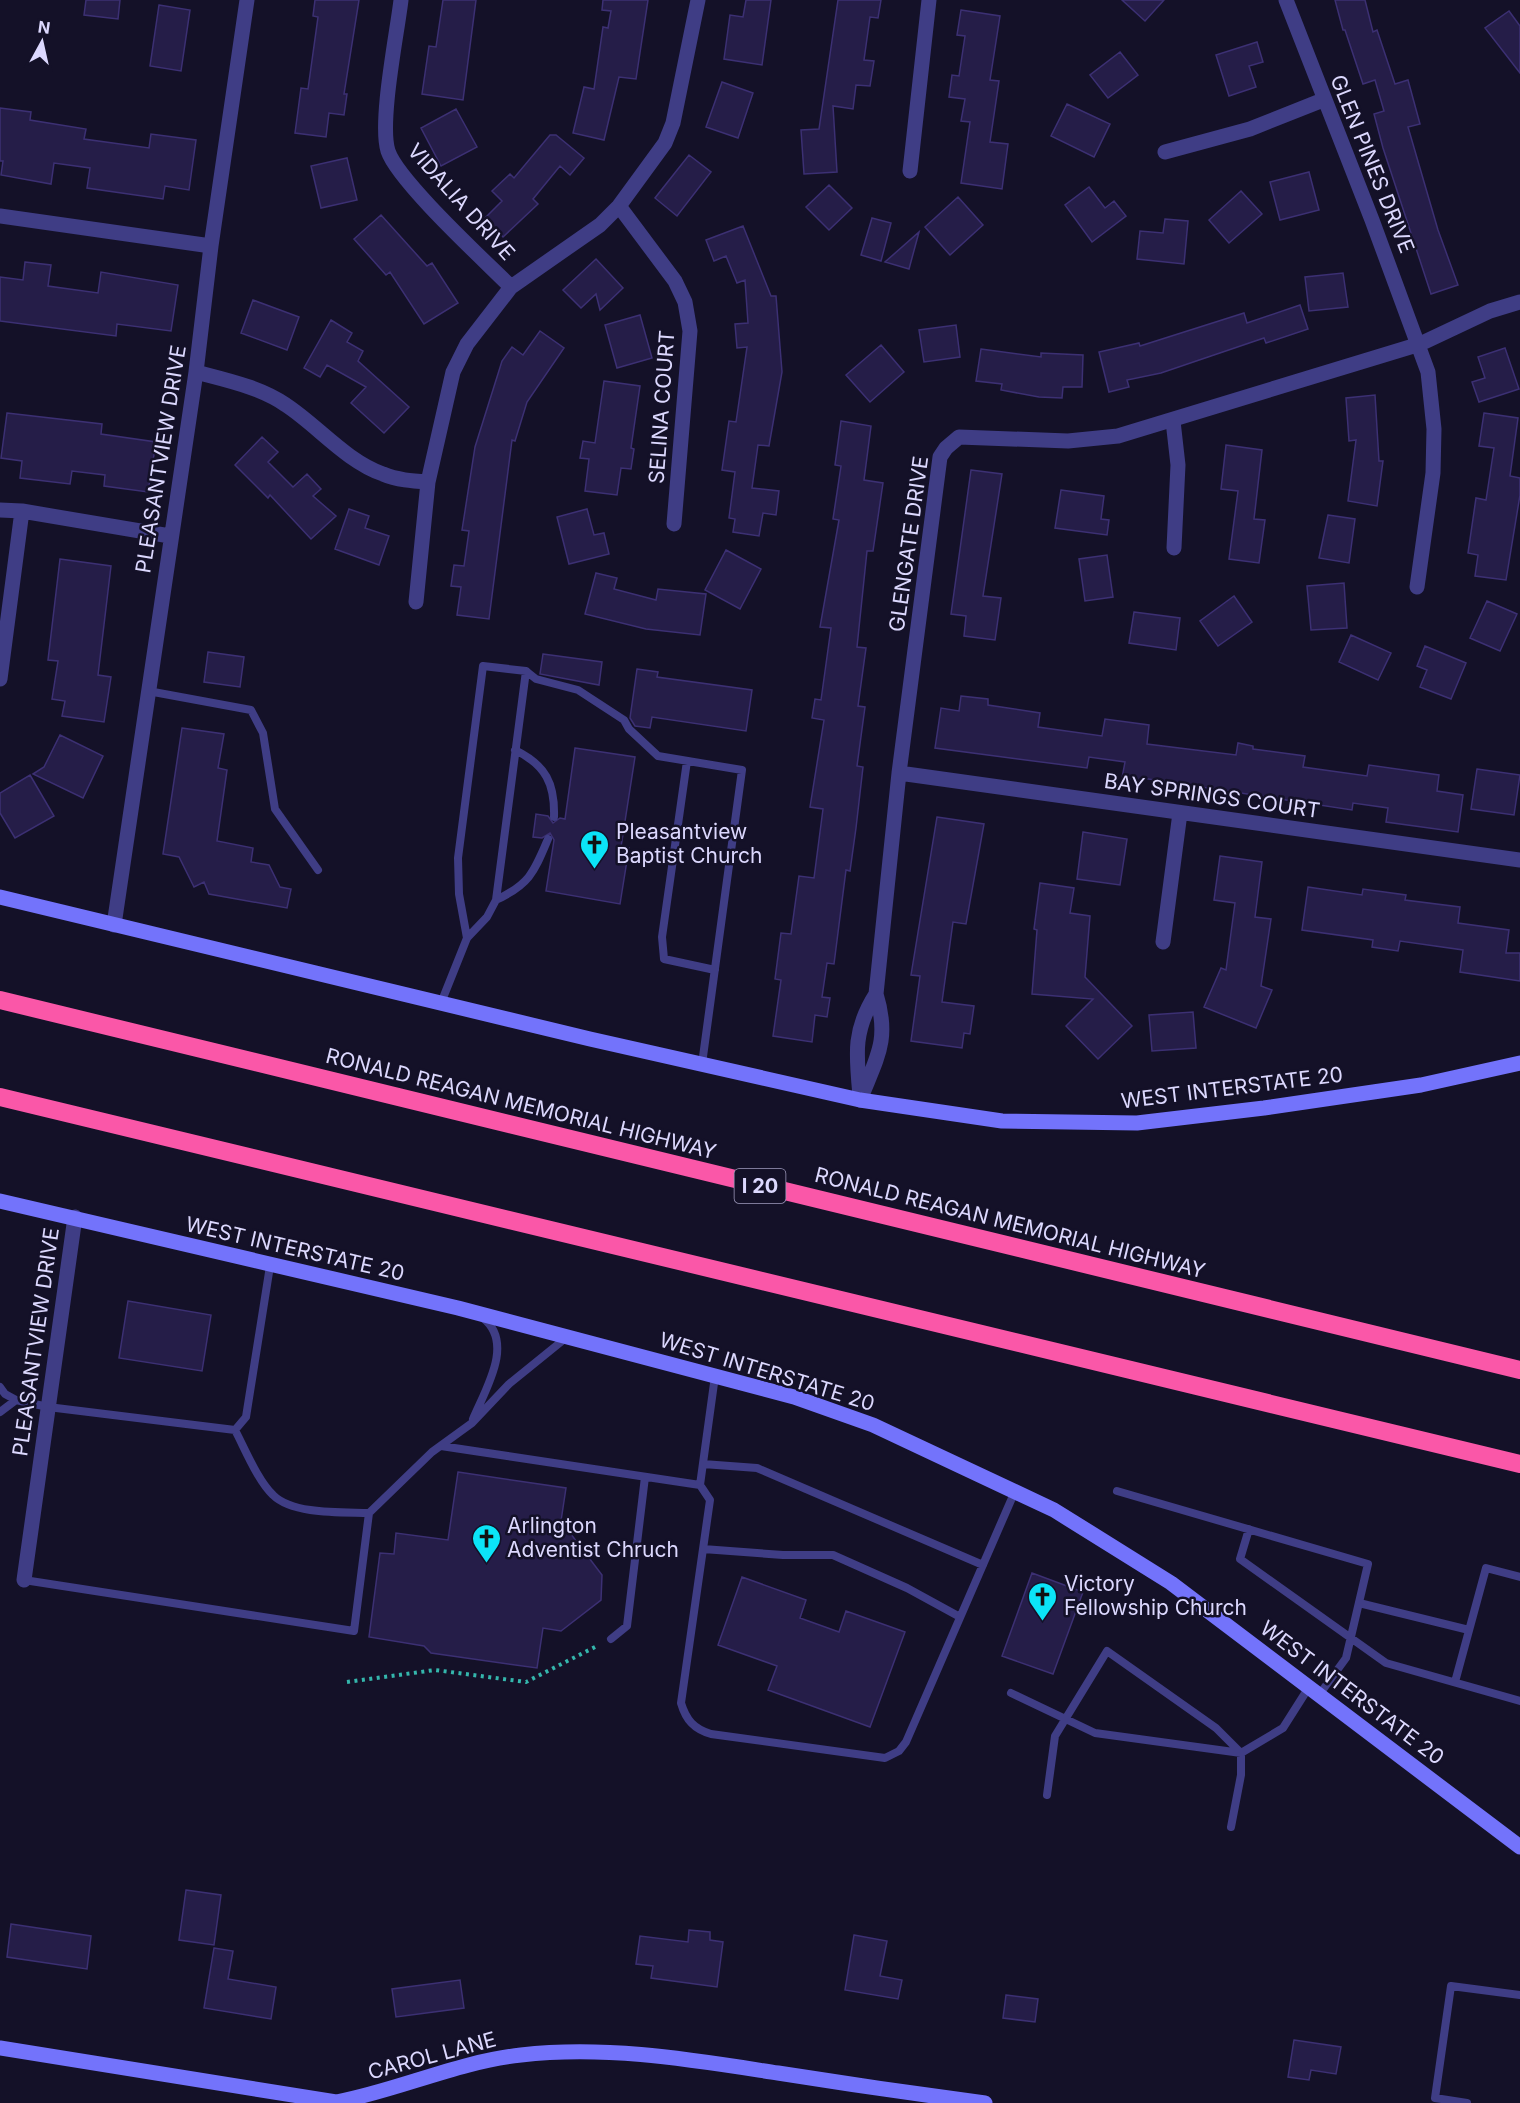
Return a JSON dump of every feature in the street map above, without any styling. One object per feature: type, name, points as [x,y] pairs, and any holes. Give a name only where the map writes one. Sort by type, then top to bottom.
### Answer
[{"type":"highway","name":"RONALD REAGAN MEMORIAL HIGHWAY","points":[[0,1000],[1520,1370]]},
{"type":"highway","points":[[0,1097],[1520,1464]]},
{"type":"main road","name":"WEST INTERSTATE 20","points":[[0,897],[441,1003],[860,1100],[1002,1121],[1137,1123],[1264,1108],[1421,1085],[1520,1063]]},
{"type":"main road","name":"WEST INTERSTATE 20","points":[[0,1202],[75,1217],[270,1266],[475,1313],[794,1397],[873,1425],[1054,1510],[1125,1552],[1520,1847]]},
{"type":"main road","name":"CAROL LANE","points":[[0,2048],[336,2102],[363,2097],[487,2059],[567,2053],[663,2055],[890,2091],[985,2103]]},
{"type":"street","name":"PLEASANTVIEW DRIVE","points":[[114,925],[196,372],[211,246],[248,0]]},
{"type":"street","name":"VIDALIA DRIVE","points":[[401,0],[385,128],[388,153],[405,178],[511,287]]},
{"type":"street","points":[[416,602],[428,482],[453,372],[467,344],[511,287],[600,225],[619,206],[665,143],[673,123],[698,0]]},
{"type":"street","points":[[910,171],[929,0]]},
{"type":"street","name":"GLEN PINES DRIVE","points":[[1286,0],[1323,100],[1420,344],[1428,372],[1434,429],[1433,472],[1418,587]]},
{"type":"street","points":[[1165,152],[1250,129],[1323,100]]},
{"type":"street","name":"SELINA COURT","points":[[619,206],[675,281],[685,302],[690,331],[674,524]]},
{"type":"street","points":[[0,216],[211,246]]},
{"type":"street","name":"GLENGATE DRIVE","points":[[860,1100],[881,1045],[884,1019],[876,994],[899,773],[940,457],[945,447],[959,437],[1068,441],[1118,436],[1420,344],[1490,311],[1520,302]]},
{"type":"street","points":[[196,372],[239,383],[284,403],[352,457],[381,474],[401,480],[428,482]]},
{"type":"street","points":[[1173,421],[1178,465],[1174,549]]},
{"type":"street","points":[[0,510],[22,511],[170,536]]},
{"type":"street","points":[[0,680],[22,511]]},
{"type":"street","name":"BAY SPRINGS COURT","points":[[899,773],[1520,860]]},
{"type":"street","points":[[1163,942],[1180,813]]},
{"type":"street","name":"GLENGATE DRIVE","points":[[860,1100],[856,1058],[858,1041],[862,1016],[876,994]]},
{"type":"street","points":[[858,1041],[881,1045]]},
{"type":"street","name":"PLEASANTVIEW DRIVE","points":[[24,1580],[75,1217]]},
{"type":"lane","points":[[467,938],[459,894],[458,858],[483,666],[526,671],[536,680],[578,690],[624,720],[629,729],[658,756],[742,770],[702,1064]]},
{"type":"lane","points":[[441,1003],[467,938],[487,917],[496,900],[526,671]]},
{"type":"lane","points":[[147,691],[251,710],[263,733],[275,809],[318,870]]},
{"type":"lane","points":[[515,750],[540,765],[548,778],[555,799],[554,817]]},
{"type":"lane","points":[[687,761],[662,937],[664,958],[714,970]]},
{"type":"lane","points":[[496,900],[518,890],[534,871],[548,839]]},
{"type":"lane","points":[[235,1430],[246,1417],[270,1266]]},
{"type":"lane","points":[[472,1423],[498,1352],[494,1329],[475,1313]]},
{"type":"lane","points":[[24,1580],[354,1631],[369,1513],[441,1446],[472,1423],[508,1384],[567,1337]]},
{"type":"lane","points":[[715,1376],[700,1485],[710,1500],[681,1703],[691,1724],[711,1734],[885,1758],[899,1751],[906,1742],[1015,1491]]},
{"type":"lane","points":[[0,1387],[5,1394],[16,1400],[48,1407],[235,1430]]},
{"type":"lane","points":[[0,1412],[16,1400]]},
{"type":"lane","points":[[235,1430],[273,1496],[295,1506],[323,1512],[369,1513]]},
{"type":"lane","points":[[441,1446],[700,1485]]},
{"type":"lane","points":[[703,1464],[757,1468],[983,1565]]},
{"type":"lane","points":[[611,1639],[627,1626],[645,1477]]},
{"type":"lane","points":[[1011,1693],[1095,1733],[1241,1753],[1283,1728],[1346,1658],[1368,1564],[1117,1491]]},
{"type":"lane","points":[[1249,1529],[1240,1559],[1386,1663],[1520,1701]]},
{"type":"lane","points":[[703,1548],[783,1555],[833,1555],[907,1588],[960,1617]]},
{"type":"lane","points":[[1455,1682],[1486,1568],[1520,1576]]},
{"type":"lane","points":[[1359,1603],[1469,1630]]},
{"type":"lane","points":[[1047,1795],[1056,1736],[1068,1720],[1107,1651],[1216,1728],[1241,1753],[1241,1775],[1231,1827]]},
{"type":"lane","points":[[1467,2103],[1436,2098],[1451,1986],[1520,1995]]},
{"type":"path","points":[[347,1682],[435,1670],[526,1682],[611,1639]]},
{"type":"building","points":[[86,0],[120,0],[118,19],[84,15]]},
{"type":"building","points":[[315,0],[359,0],[344,94],[347,94],[344,115],[329,113],[326,137],[295,133],[301,88],[308,89],[318,17],[313,16]]},
{"type":"building","points":[[443,0],[476,0],[463,100],[422,94],[429,46],[436,47]]},
{"type":"building","points":[[603,0],[648,0],[636,79],[619,77],[604,140],[573,133],[584,87],[594,89],[603,27],[608,28],[611,11],[602,10]]},
{"type":"building","points":[[746,0],[771,0],[762,65],[724,59],[730,15],[743,17]]},
{"type":"building","points":[[838,0],[881,0],[878,18],[870,17],[864,60],[874,61],[870,86],[856,85],[853,109],[833,106],[837,172],[804,174],[801,130],[819,129]]},
{"type":"building","points":[[1122,0],[1164,0],[1145,21]]},
{"type":"building","points":[[1335,0],[1365,0],[1373,32],[1377,30],[1395,84],[1408,80],[1420,124],[1408,127],[1438,230],[1458,285],[1431,294],[1374,114],[1384,111],[1375,80],[1363,84],[1345,30],[1343,30]]},
{"type":"building","points":[[159,5],[190,10],[181,71],[150,66]]},
{"type":"building","points":[[961,10],[1000,16],[990,80],[999,81],[990,142],[1008,144],[1002,189],[961,183],[970,122],[961,121],[965,99],[949,97],[952,75],[959,76],[965,36],[957,35]]},
{"type":"building","points":[[1509,11],[1520,26],[1520,73],[1485,28]]},
{"type":"building","points":[[1257,42],[1263,62],[1249,66],[1256,87],[1229,96],[1216,55]]},
{"type":"building","points":[[1120,52],[1138,75],[1108,98],[1090,75]]},
{"type":"building","points":[[722,82],[753,93],[738,138],[706,127]]},
{"type":"building","points":[[1067,104],[1110,124],[1094,157],[1051,136]]},
{"type":"building","points":[[0,108],[31,112],[30,120],[86,129],[84,139],[149,148],[151,134],[196,140],[189,190],[165,186],[163,199],[87,188],[90,168],[54,163],[51,184],[1,175],[3,161],[0,161]]},
{"type":"building","points":[[456,109],[477,147],[441,166],[421,128]]},
{"type":"building","points":[[550,135],[556,135],[584,158],[570,175],[560,166],[533,199],[538,204],[503,237],[485,218],[502,201],[492,191],[510,174],[514,178]]},
{"type":"building","points":[[689,155],[711,172],[677,216],[655,198]]},
{"type":"building","points":[[347,158],[357,200],[321,208],[311,166]]},
{"type":"building","points":[[1309,172],[1319,210],[1280,220],[1270,182]]},
{"type":"building","points":[[829,185],[852,208],[829,230],[806,207]]},
{"type":"building","points":[[1089,187],[1105,208],[1114,201],[1126,216],[1092,242],[1065,205]]},
{"type":"building","points":[[1241,191],[1262,214],[1229,243],[1209,220]]},
{"type":"building","points":[[958,197],[983,225],[950,255],[925,227]]},
{"type":"building","points":[[381,215],[427,266],[432,263],[458,303],[424,324],[390,272],[386,275],[354,239]]},
{"type":"building","points":[[872,218],[891,223],[881,261],[861,255]]},
{"type":"building","points":[[1165,219],[1188,221],[1184,264],[1137,259],[1140,231],[1163,233]]},
{"type":"building","points":[[743,226],[771,296],[776,296],[782,372],[769,446],[758,445],[752,488],[779,491],[776,515],[763,513],[759,536],[733,532],[735,519],[729,518],[735,472],[722,470],[729,421],[736,422],[747,347],[737,348],[735,324],[748,323],[745,280],[737,283],[726,256],[714,261],[706,240]]},
{"type":"building","points":[[919,232],[909,269],[885,262]]},
{"type":"building","points":[[596,259],[623,288],[600,310],[596,294],[581,308],[563,290]]},
{"type":"building","points":[[25,262],[51,265],[48,286],[98,293],[101,272],[178,285],[171,331],[117,324],[116,336],[0,321],[0,277],[23,280]]},
{"type":"building","points":[[1343,273],[1348,307],[1309,311],[1305,277]]},
{"type":"building","points":[[253,300],[299,317],[287,350],[241,333]]},
{"type":"building","points":[[1300,305],[1308,329],[1266,343],[1264,338],[1161,373],[1127,380],[1129,387],[1109,392],[1099,352],[1139,343],[1140,346],[1244,313],[1247,323]]},
{"type":"building","points":[[640,315],[652,358],[617,368],[605,325]]},
{"type":"building","points":[[331,320],[352,333],[347,342],[363,351],[358,361],[409,407],[384,433],[351,403],[366,387],[327,365],[320,377],[304,368]]},
{"type":"building","points":[[956,325],[960,357],[924,362],[919,330]]},
{"type":"building","points":[[540,331],[564,348],[527,402],[515,441],[512,440],[489,619],[457,615],[461,587],[451,586],[454,565],[464,566],[469,531],[462,530],[475,447],[502,361],[512,347],[523,355]]},
{"type":"building","points":[[881,345],[904,372],[870,402],[846,375]]},
{"type":"building","points":[[1505,348],[1519,389],[1479,402],[1472,382],[1485,378],[1478,357]]},
{"type":"building","points":[[981,349],[1041,357],[1041,353],[1083,355],[1082,387],[1063,387],[1062,398],[1039,397],[1001,390],[1002,384],[976,381]]},
{"type":"building","points":[[604,381],[640,386],[631,448],[634,449],[631,469],[621,468],[617,495],[585,491],[589,459],[580,458],[583,441],[595,443]]},
{"type":"building","points":[[1375,395],[1379,461],[1383,461],[1377,506],[1348,501],[1356,440],[1349,441],[1346,398]]},
{"type":"building","points":[[7,413],[102,424],[101,434],[156,442],[148,492],[104,486],[105,475],[72,471],[70,484],[20,478],[22,461],[1,458]]},
{"type":"building","points":[[1484,413],[1518,418],[1510,476],[1520,478],[1520,495],[1506,580],[1475,576],[1478,555],[1468,553],[1476,498],[1486,500],[1494,448],[1479,446]]},
{"type":"building","points":[[841,421],[871,426],[864,480],[883,483],[873,551],[867,551],[857,647],[866,648],[858,706],[865,707],[857,766],[863,767],[856,828],[850,871],[846,870],[834,964],[827,963],[822,997],[830,998],[827,1017],[815,1015],[812,1042],[773,1036],[781,980],[775,979],[781,933],[791,934],[799,876],[814,878],[823,809],[810,807],[824,720],[812,718],[815,699],[821,700],[831,628],[820,627],[839,520],[833,519],[841,466],[835,465]]},
{"type":"building","points":[[262,437],[278,452],[268,462],[293,487],[307,474],[321,489],[313,496],[336,516],[311,539],[270,495],[268,498],[235,465]]},
{"type":"building","points":[[1226,445],[1262,450],[1254,519],[1265,520],[1259,563],[1229,559],[1238,491],[1221,489]]},
{"type":"building","points":[[971,470],[1002,474],[983,596],[1001,598],[995,640],[964,636],[966,616],[951,614]]},
{"type":"building","points":[[1061,490],[1104,496],[1101,519],[1109,520],[1107,535],[1055,528]]},
{"type":"building","points":[[349,509],[369,516],[365,528],[389,536],[379,565],[335,549]]},
{"type":"building","points":[[587,509],[594,535],[604,533],[609,554],[569,564],[557,517]]},
{"type":"building","points":[[1328,515],[1355,519],[1349,563],[1319,558]]},
{"type":"building","points":[[726,550],[761,569],[740,609],[705,590]]},
{"type":"building","points":[[1107,555],[1113,597],[1085,601],[1079,559]]},
{"type":"building","points":[[60,559],[111,566],[98,675],[111,677],[104,722],[62,716],[65,701],[52,699],[58,661],[48,660]]},
{"type":"building","points":[[596,573],[617,578],[614,589],[656,600],[658,589],[706,594],[700,635],[646,629],[585,614]]},
{"type":"building","points":[[1344,583],[1347,628],[1311,630],[1307,586]]},
{"type":"building","points":[[1234,596],[1252,622],[1218,646],[1200,621]]},
{"type":"building","points":[[1487,601],[1517,614],[1500,651],[1470,638]]},
{"type":"building","points":[[1134,612],[1180,618],[1176,650],[1129,643]]},
{"type":"building","points":[[1351,635],[1391,653],[1378,680],[1339,662]]},
{"type":"building","points":[[1425,646],[1466,663],[1451,699],[1420,687],[1427,670],[1417,666]]},
{"type":"building","points":[[208,652],[244,657],[240,687],[204,682]]},
{"type":"building","points":[[543,654],[602,662],[599,685],[540,674]]},
{"type":"building","points":[[637,669],[658,672],[657,677],[752,690],[746,731],[652,717],[650,728],[635,726],[630,718]]},
{"type":"building","points":[[961,696],[988,699],[988,705],[1040,713],[1038,727],[1102,736],[1105,719],[1149,725],[1147,744],[1236,755],[1238,743],[1253,746],[1253,749],[1305,756],[1303,767],[1367,776],[1369,765],[1439,775],[1437,791],[1463,795],[1458,832],[1386,822],[1388,808],[1353,803],[1352,810],[1142,778],[1141,780],[1122,778],[1125,762],[1089,757],[1087,768],[935,748],[941,708],[959,711]]},
{"type":"building","points":[[182,728],[224,734],[218,768],[227,770],[217,841],[253,848],[251,862],[269,865],[280,887],[291,889],[287,908],[209,894],[204,882],[194,887],[179,857],[163,854]]},
{"type":"building","points":[[60,735],[103,756],[83,798],[33,774],[44,767]]},
{"type":"building","points":[[575,748],[635,757],[621,847],[629,848],[620,904],[546,891],[554,840],[550,833],[542,838],[533,837],[536,814],[548,816],[553,823],[560,818],[565,819]]},
{"type":"building","points":[[1477,769],[1520,775],[1514,815],[1471,809]]},
{"type":"building","points":[[30,775],[54,816],[15,838],[0,813],[0,793]]},
{"type":"building","points":[[937,817],[984,824],[966,924],[953,922],[942,1002],[974,1006],[970,1034],[964,1033],[962,1048],[911,1041],[920,976],[911,975]]},
{"type":"building","points":[[1083,832],[1127,839],[1120,885],[1077,879]]},
{"type":"building","points":[[1220,856],[1262,862],[1255,917],[1271,919],[1261,986],[1272,990],[1256,1028],[1204,1007],[1221,968],[1226,970],[1235,903],[1214,900]]},
{"type":"building","points":[[1040,883],[1074,888],[1070,913],[1090,916],[1085,977],[1132,1026],[1098,1059],[1066,1026],[1093,999],[1032,994],[1037,930],[1034,929]]},
{"type":"building","points":[[1308,887],[1362,895],[1363,889],[1406,895],[1405,900],[1460,907],[1458,923],[1509,930],[1506,953],[1520,953],[1520,981],[1460,972],[1463,950],[1400,941],[1398,951],[1372,947],[1373,940],[1302,930]]},
{"type":"building","points":[[1193,1012],[1196,1048],[1152,1051],[1149,1015]]},
{"type":"building","points":[[128,1301],[211,1315],[202,1371],[119,1358]]},
{"type":"building","name":"Arlington Adventist Chruch","points":[[458,1472],[566,1488],[561,1521],[602,1575],[601,1600],[561,1631],[543,1628],[537,1668],[431,1653],[424,1646],[369,1637],[380,1553],[394,1554],[396,1533],[448,1540]]},
{"type":"building","points":[[1032,1573],[1083,1592],[1053,1674],[1002,1656]]},
{"type":"building","points":[[742,1577],[806,1600],[800,1618],[839,1632],[846,1611],[905,1632],[870,1727],[768,1690],[777,1666],[718,1645]]},
{"type":"building","points":[[186,1890],[221,1895],[214,1945],[179,1940]]},
{"type":"building","points":[[11,1924],[91,1936],[87,1969],[7,1957]]},
{"type":"building","points":[[689,1930],[710,1932],[710,1940],[723,1942],[717,1987],[651,1978],[653,1966],[636,1964],[640,1936],[688,1942]]},
{"type":"building","points":[[854,1935],[887,1941],[880,1976],[902,1980],[898,1999],[845,1990]]},
{"type":"building","points":[[214,1948],[233,1951],[228,1979],[276,1987],[271,2019],[204,2008]]},
{"type":"building","points":[[460,1980],[464,2008],[396,2017],[392,1989]]},
{"type":"building","points":[[1006,1995],[1038,1999],[1035,2022],[1003,2018]]},
{"type":"building","points":[[1294,2040],[1341,2047],[1336,2074],[1311,2070],[1309,2080],[1288,2077]]},
{"type":"place","name":"Pleasantview Baptist Church","points":[[595,870]]},
{"type":"place","name":"Arlington Adventist Chruch","points":[[486,1564]]},
{"type":"place","name":"Victory Fellowship Church","points":[[1043,1622]]}]
